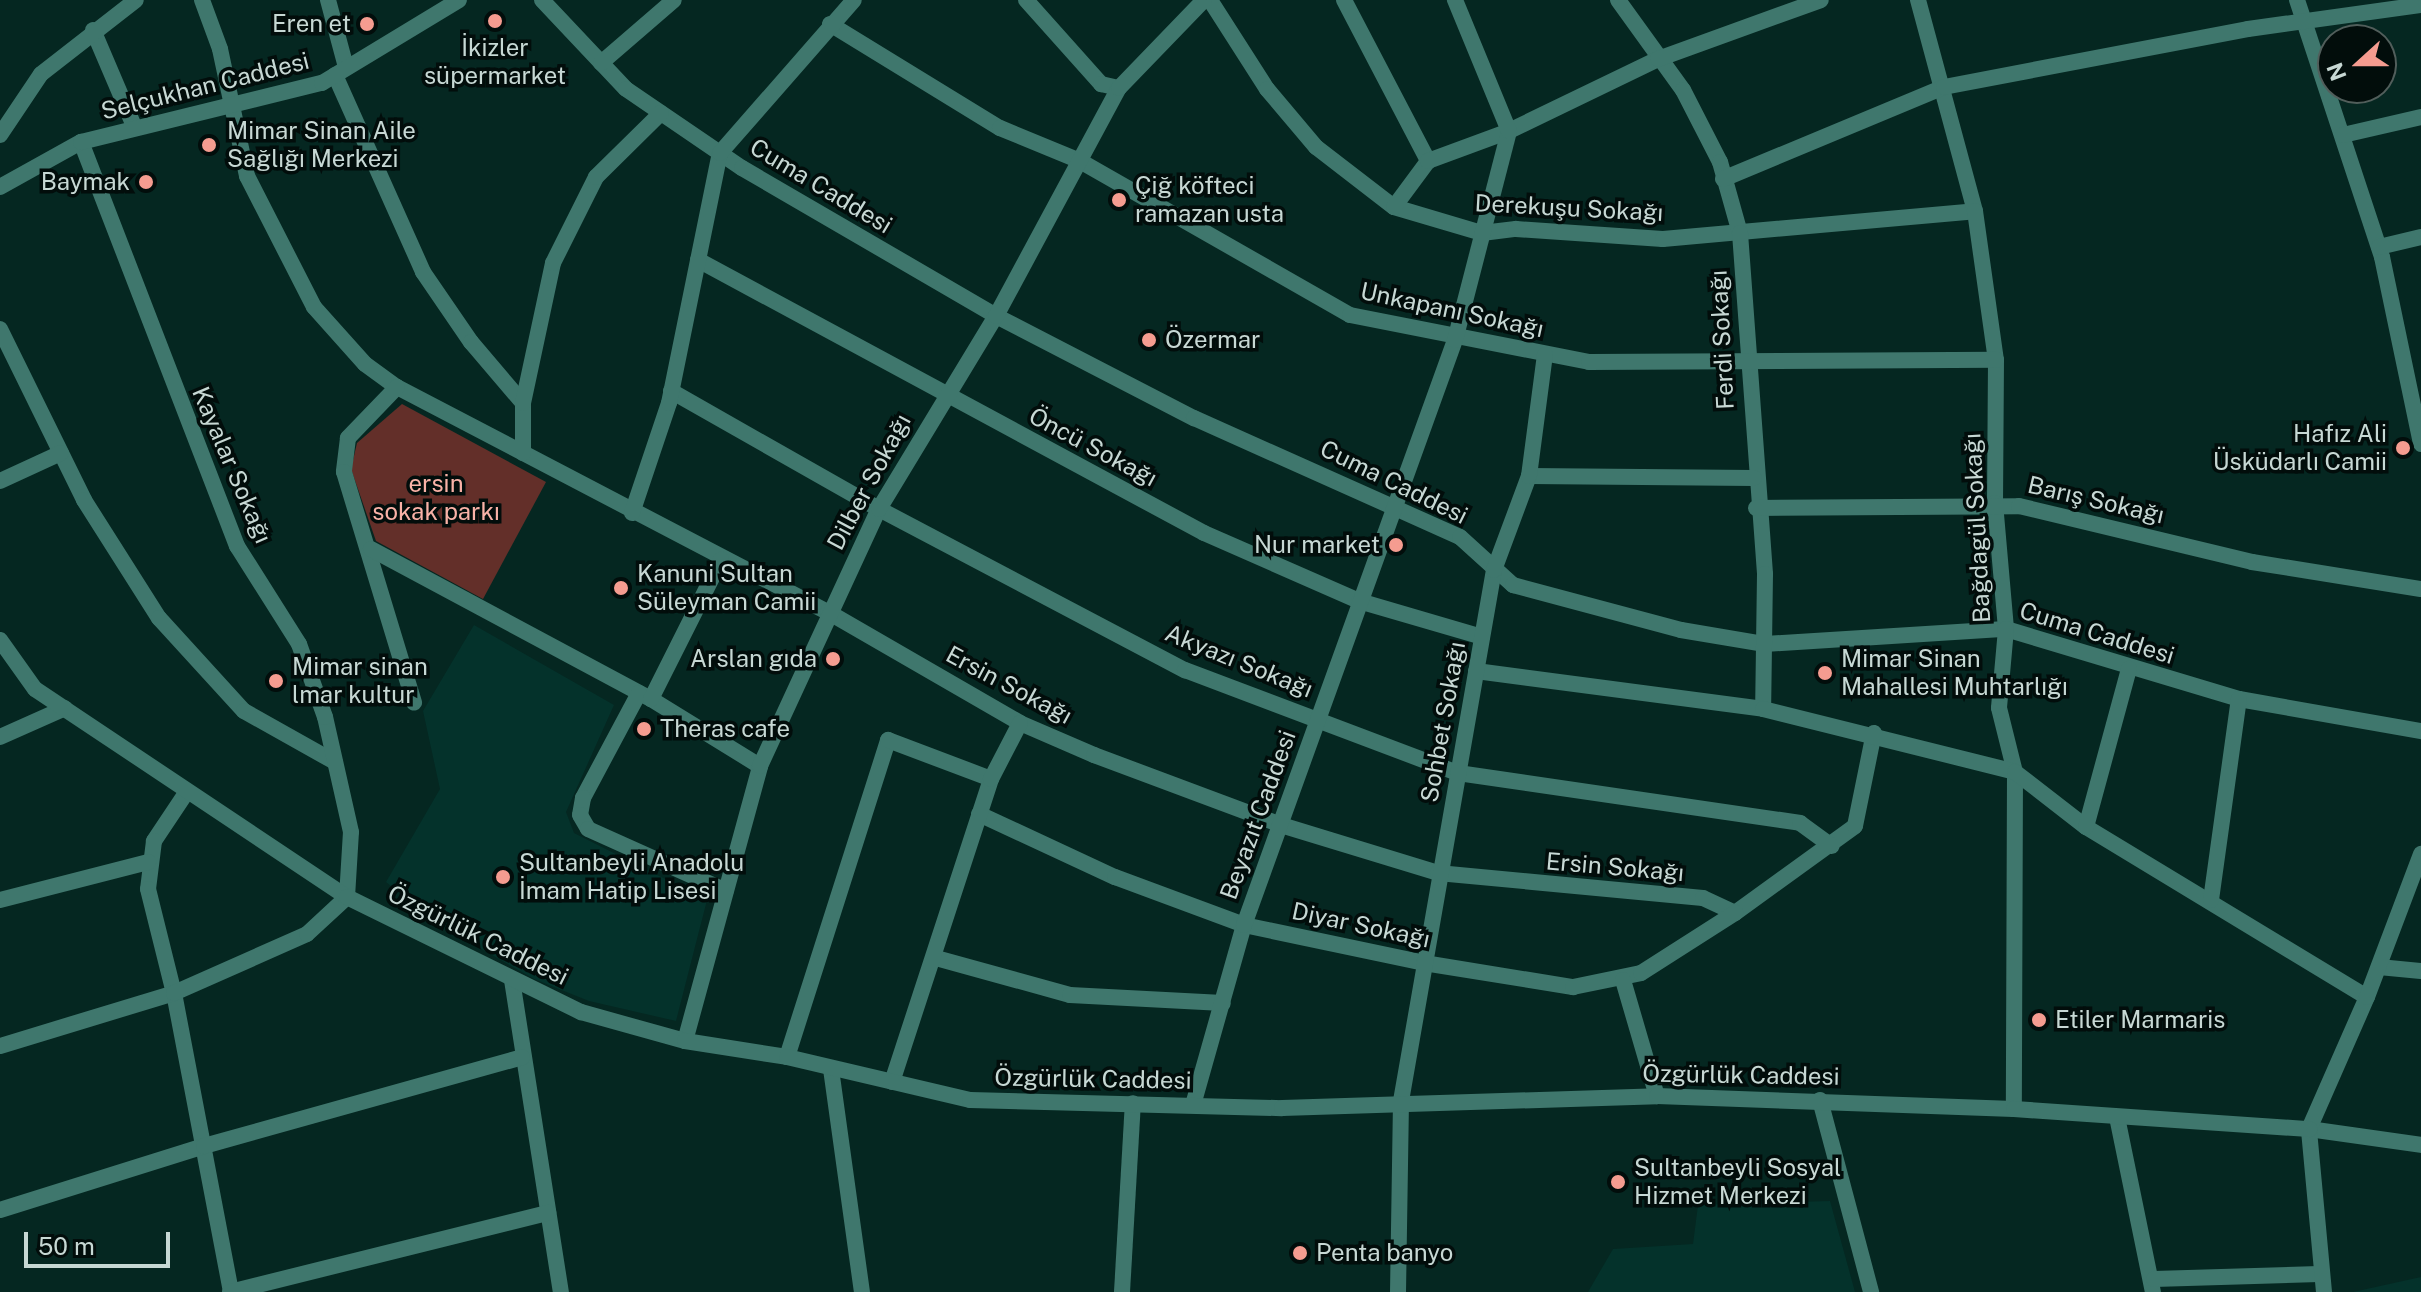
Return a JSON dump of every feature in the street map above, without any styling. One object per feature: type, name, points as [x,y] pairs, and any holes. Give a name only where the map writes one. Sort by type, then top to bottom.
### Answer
[{"type":"street","points":[[0,135],[41,74],[93,30],[136,0]]},
{"type":"street","name":"Ersin Sokağı","points":[[202,0],[220,49],[247,176],[314,307],[356,355],[397,387],[721,560],[828,612],[1020,723],[1281,825],[1438,873],[1703,898],[1735,913]]},
{"type":"street","points":[[328,0],[340,71],[423,272],[471,342],[523,403]]},
{"type":"street","name":"Selçukhan Caddesi","points":[[0,187],[81,142],[134,126],[230,105],[340,71],[459,0]]},
{"type":"street","name":"Cuma Caddesi","points":[[542,0],[601,63],[661,113],[720,153],[996,316],[1194,418],[1393,503],[1460,537],[1513,585],[1681,630],[1765,644],[2006,629],[2129,669],[2239,699],[2421,731]]},
{"type":"street","points":[[601,63],[674,0]]},
{"type":"street","points":[[632,513],[671,391],[720,153],[854,0]]},
{"type":"street","points":[[1026,0],[1101,84],[1119,88]]},
{"type":"street","name":"Dilber Sokağı","points":[[685,1041],[760,766],[828,612],[879,509],[944,395],[996,316],[1119,88],[1207,0]]},
{"type":"street","name":"Derekuşu Sokağı","points":[[1207,0],[1267,89],[1316,147],[1394,207],[1482,233],[1516,229],[1663,239],[1975,211]]},
{"type":"street","points":[[1344,0],[1428,161]]},
{"type":"street","points":[[1455,0],[1509,131]]},
{"type":"street","name":"Ferdi Sokağı","points":[[1618,0],[1683,90],[1723,179],[1740,233],[1756,508],[1765,574],[1763,709]]},
{"type":"street","points":[[1394,207],[1428,161],[1509,131],[1658,59],[1821,0]]},
{"type":"street","name":"Bağdagül Sokağı","points":[[1918,0],[1944,87],[1975,211],[1996,360],[1995,503],[2006,629],[1999,708],[2015,772],[2014,1109]]},
{"type":"street","points":[[2297,0],[2413,352],[2421,444]]},
{"type":"street","points":[[1723,179],[1944,87],[2306,22],[2421,5]]},
{"type":"street","name":"Unkapanı Sokağı","points":[[830,24],[1000,128],[1080,161],[1350,315],[1455,340],[1589,362],[1996,360]]},
{"type":"street","points":[[93,30],[134,126]]},
{"type":"street","points":[[523,453],[523,403],[553,263],[596,177],[661,113]]},
{"type":"street","points":[[2343,135],[2421,117]]},
{"type":"street","name":"Beyazıt Caddesi","points":[[1193,1105],[1244,925],[1393,503],[1455,340],[1509,131]]},
{"type":"street","name":"Kayalar Sokağı","points":[[81,142],[237,546],[299,644],[335,762],[351,832],[347,897]]},
{"type":"street","points":[[2379,247],[2421,237]]},
{"type":"street","name":"Öncü Sokağı","points":[[698,260],[1204,533],[1359,601],[1482,637]]},
{"type":"street","points":[[0,329],[84,500],[159,618],[244,711],[335,762]]},
{"type":"street","name":"Sohbet Sokağı","points":[[1398,1292],[1401,1101],[1438,873],[1494,570],[1529,476],[1545,355]]},
{"type":"street","points":[[397,387],[348,438],[344,472],[371,549],[414,703]]},
{"type":"street","name":"Akyazı Sokağı","points":[[671,391],[879,509],[1185,670],[1458,773],[1800,823],[1832,846]]},
{"type":"street","points":[[0,481],[61,453]]},
{"type":"street","points":[[1529,476],[1754,478]]},
{"type":"street","name":"Barış Sokağı","points":[[1756,508],[1995,503],[2252,562],[2421,589]]},
{"type":"street","points":[[371,549],[645,696],[760,766]]},
{"type":"street","points":[[721,560],[645,696],[583,798],[580,815],[588,829],[726,891]]},
{"type":"street","name":"Özgürlük Caddesi","points":[[0,640],[35,689],[186,793],[347,897],[581,1012],[685,1041],[787,1057],[970,1100],[1282,1108],[1401,1101],[1657,1096],[1820,1100],[2014,1109],[2309,1129],[2421,1145]]},
{"type":"street","points":[[2086,827],[2129,669]]},
{"type":"street","points":[[1476,671],[1763,709],[1874,733],[2015,772],[2086,827],[2367,997]]},
{"type":"street","points":[[2211,900],[2239,699]]},
{"type":"street","points":[[0,737],[65,708]]},
{"type":"street","points":[[892,1082],[936,958],[991,779],[1020,723]]},
{"type":"street","points":[[1735,913],[1832,846],[1859,816],[1874,733]]},
{"type":"street","points":[[787,1057],[888,740],[991,779]]},
{"type":"street","points":[[186,793],[154,841],[148,862],[148,889],[174,993],[231,1292],[548,1213]]},
{"type":"street","name":"Diyar Sokağı","points":[[979,814],[1115,877],[1244,925],[1424,963],[1573,987],[1623,980],[1661,964],[1735,913]]},
{"type":"street","points":[[2324,1292],[2319,1274],[2309,1129],[2367,997],[2421,854]]},
{"type":"street","points":[[0,900],[148,862]]},
{"type":"street","points":[[0,1046],[174,993],[307,934],[347,897]]},
{"type":"street","points":[[936,958],[1070,995],[1223,1003]]},
{"type":"street","points":[[2379,967],[2421,971]]},
{"type":"street","points":[[512,980],[561,1292]]},
{"type":"street","points":[[1623,980],[1657,1096]]},
{"type":"street","points":[[0,1210],[204,1146],[522,1057]]},
{"type":"street","points":[[831,1069],[862,1292]]},
{"type":"street","points":[[1820,1100],[1876,1291]]},
{"type":"street","points":[[1122,1292],[1133,1103]]},
{"type":"street","points":[[2117,1117],[2154,1285],[2319,1274]]},
{"type":"shaded area","points":[[474,625],[614,705],[566,812],[574,833],[707,900],[676,1021],[589,1001],[534,979],[441,926],[386,882],[440,789],[423,711]]},
{"type":"shaded area","points":[[1830,1201],[1855,1292],[1588,1292],[1613,1249],[1693,1244],[1698,1205]]},
{"type":"shaded area","points":[[2421,1277],[2421,1292],[2353,1292]]},
{"type":"green space","name":"ersin sokak parkı","points":[[402,404],[546,482],[483,599],[376,541],[351,469],[357,443]]},
{"type":"place","name":"İkizler süpermarket","points":[[495,21]]},
{"type":"place","name":"Eren et","points":[[367,24]]},
{"type":"place","name":"Mimar Sinan Aile Sağlığı Merkezi","points":[[209,145]]},
{"type":"place","name":"Baymak","points":[[146,182]]},
{"type":"place","name":"Çiğ köfteci ramazan usta","points":[[1119,200]]},
{"type":"place","name":"Özermar","points":[[1149,340]]},
{"type":"place","name":"Hafız Ali Üsküdarlı Camii","points":[[2403,448]]},
{"type":"place","name":"Nur market","points":[[1396,545]]},
{"type":"place","name":"Kanuni Sultan Süleyman Camii","points":[[621,588]]},
{"type":"place","name":"Arslan gıda","points":[[833,659]]},
{"type":"place","name":"Mimar Sinan Mahallesi Muhtarlığı","points":[[1825,673]]},
{"type":"place","name":"Mimar sinan lmar kultur","points":[[276,681]]},
{"type":"place","name":"Theras cafe","points":[[644,729]]},
{"type":"place","name":"Sultanbeyli Anadolu İmam Hatip Lisesi","points":[[503,877]]},
{"type":"place","name":"Etiler Marmaris","points":[[2039,1020]]},
{"type":"place","name":"Sultanbeyli Sosyal Hizmet Merkezi","points":[[1618,1182]]},
{"type":"place","name":"Penta banyo","points":[[1300,1253]]}]
